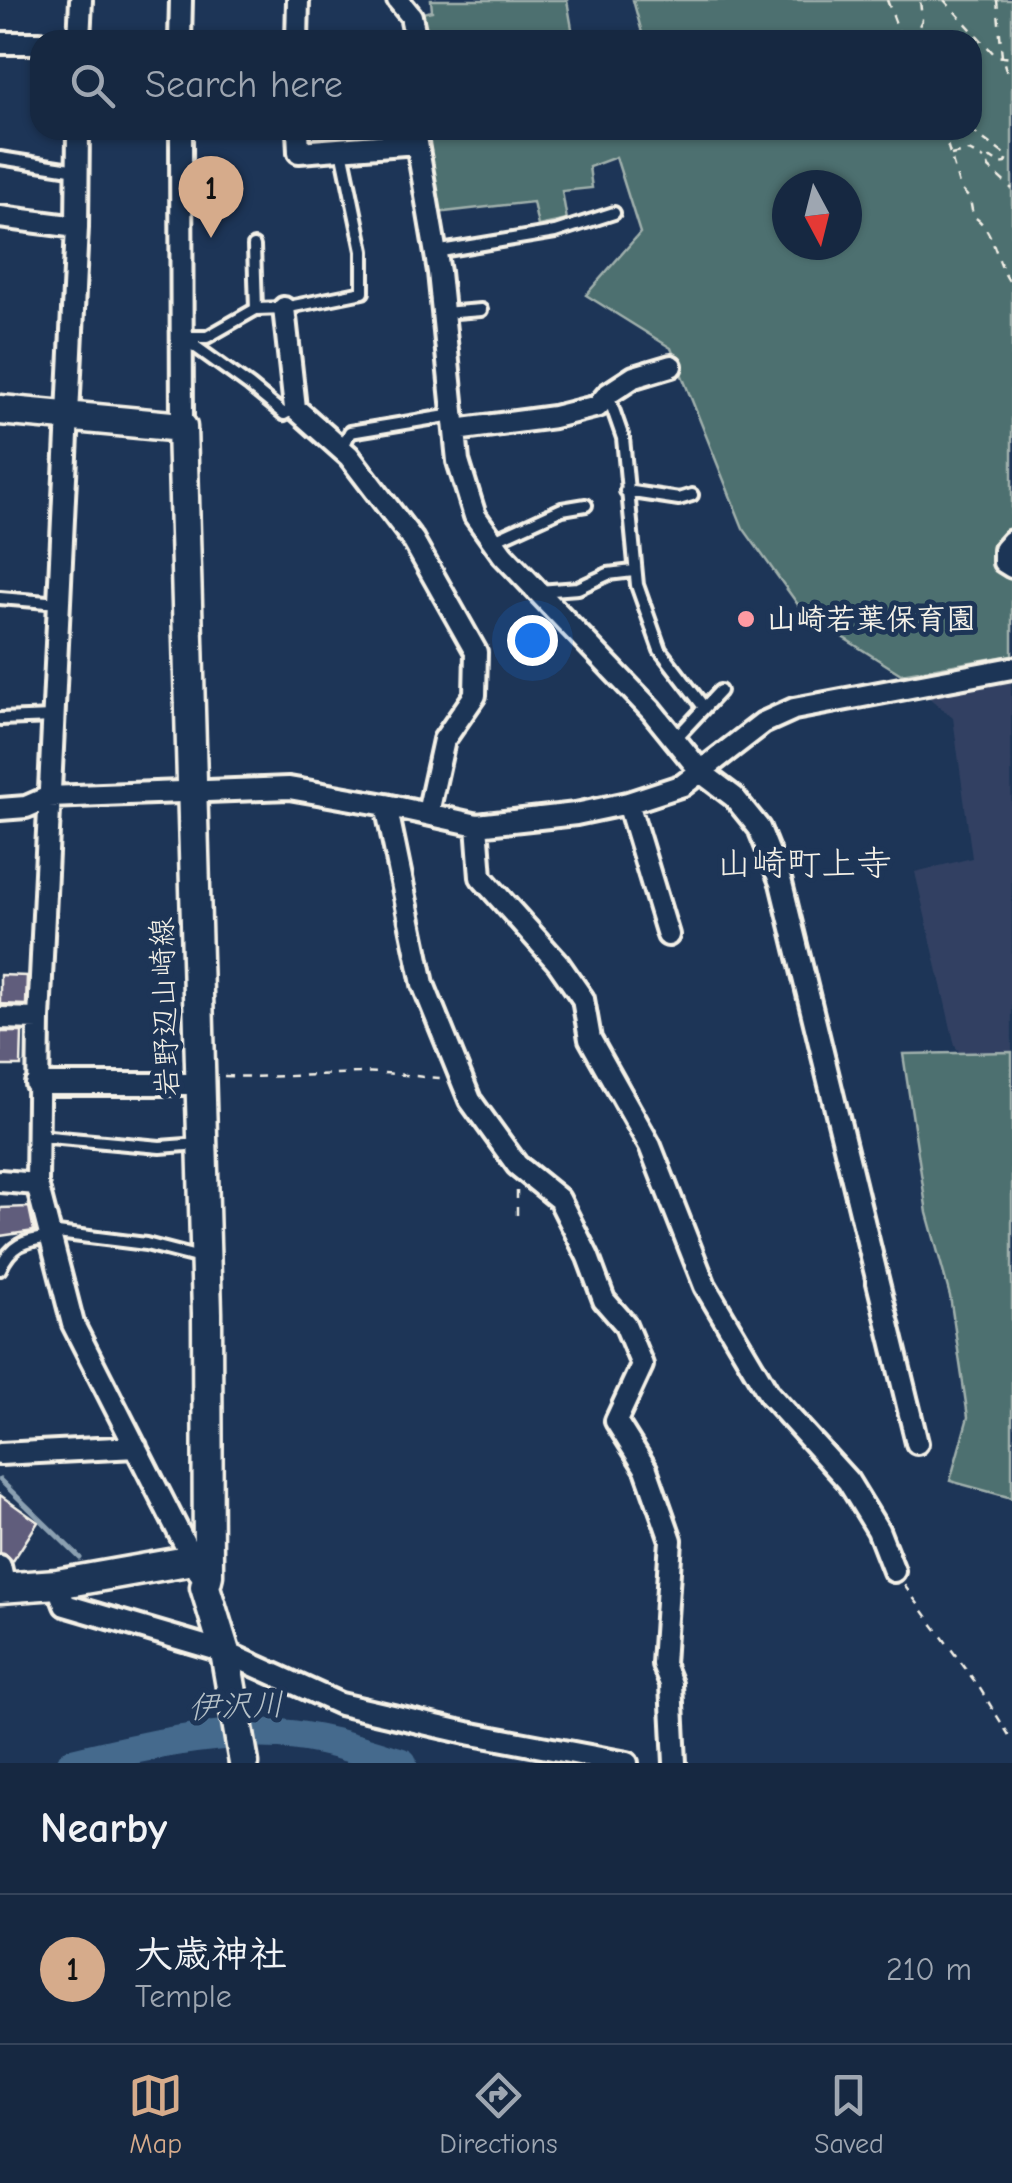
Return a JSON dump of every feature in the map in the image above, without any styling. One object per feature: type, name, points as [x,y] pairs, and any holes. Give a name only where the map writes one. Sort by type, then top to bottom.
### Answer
[{"type":"main road","points":[[0,410],[182,427]]},
{"type":"main road","name":"岩野辺山崎線","points":[[182,427],[205,1260],[205,1587],[225,1652],[244,1763]]},
{"type":"main road","points":[[2,1581],[57,1584],[193,1560]]},
{"type":"street","points":[[80,30],[82,0]]},
{"type":"street","points":[[180,30],[181,0]]},
{"type":"street","points":[[297,30],[298,0]]},
{"type":"street","points":[[398,0],[410,16],[414,30]]},
{"type":"street","points":[[0,43],[30,43]]},
{"type":"street","points":[[78,140],[36,1084],[37,1184],[72,1324],[205,1587]]},
{"type":"street","points":[[180,140],[182,427]]},
{"type":"street","points":[[298,140],[299,152],[390,140]]},
{"type":"street","points":[[423,140],[458,462],[475,516],[493,541],[629,686],[702,772],[734,797],[759,828],[780,883],[917,1443]]},
{"type":"street","points":[[0,218],[77,227]]},
{"type":"street","points":[[284,308],[294,408],[341,450],[413,540],[476,652],[475,695],[444,740],[428,813]]},
{"type":"street","points":[[454,423],[554,417],[598,406],[608,394],[634,377],[671,366]]},
{"type":"street","points":[[1012,542],[1004,550],[1004,562],[1012,567]]},
{"type":"street","points":[[0,809],[26,808],[49,797],[289,788],[386,804],[478,826],[576,814],[684,785],[764,724],[794,709],[1012,668]]},
{"type":"street","points":[[628,803],[668,934]]},
{"type":"street","points":[[386,804],[422,984],[470,1100],[517,1165],[559,1199],[604,1300],[625,1324],[642,1364],[616,1421],[646,1469],[671,1540],[663,1664],[671,1684],[675,1763]]},
{"type":"street","points":[[478,826],[481,877],[558,963],[582,998],[590,1038],[650,1146],[705,1286],[769,1394],[848,1481],[878,1530],[894,1571]]},
{"type":"street","points":[[0,1018],[39,1020]]},
{"type":"street","points":[[36,1084],[200,1080]]},
{"type":"street","points":[[0,1181],[37,1184]]},
{"type":"street","points":[[0,1454],[136,1447]]},
{"type":"street","points":[[57,1584],[66,1605],[225,1652],[340,1704],[627,1763]]},
{"type":"lane","points":[[182,338],[207,337],[256,309],[284,308],[363,292],[364,250],[342,149]]},
{"type":"lane","points":[[0,158],[78,170]]},
{"type":"lane","points":[[435,252],[556,232],[614,213]]},
{"type":"lane","points":[[254,246],[256,309]]},
{"type":"lane","points":[[443,314],[481,310]]},
{"type":"lane","points":[[182,338],[284,414],[294,408]]},
{"type":"lane","points":[[608,394],[623,438],[633,570],[660,650],[704,706]]},
{"type":"lane","points":[[341,450],[350,432],[454,423]]},
{"type":"lane","points":[[626,490],[679,499],[692,495]]},
{"type":"lane","points":[[493,541],[562,509],[586,504]]},
{"type":"lane","points":[[539,592],[578,588],[608,574],[633,570]]},
{"type":"lane","points":[[0,598],[59,603]]},
{"type":"lane","points":[[675,739],[720,691]]},
{"type":"lane","points":[[0,719],[53,716]]},
{"type":"lane","points":[[37,1136],[160,1147],[202,1144]]},
{"type":"lane","points":[[0,1269],[6,1254],[19,1242],[49,1234],[146,1244],[205,1260]]},
{"type":"path","points":[[887,0],[898,30]]},
{"type":"path","points":[[917,30],[922,20],[920,0]]},
{"type":"path","points":[[944,0],[972,30]]},
{"type":"path","points":[[997,0],[1002,56],[1012,75]]},
{"type":"path","points":[[982,41],[996,56],[1012,58]]},
{"type":"path","points":[[951,155],[969,151],[1006,163],[1008,157],[982,138]]},
{"type":"path","points":[[947,140],[974,216],[987,224],[998,260],[1012,285]]},
{"type":"path","points":[[986,159],[988,168],[1012,189]]},
{"type":"path","points":[[200,1080],[342,1076],[360,1072],[461,1079]]},
{"type":"path","points":[[517,1165],[517,1221]]},
{"type":"path","points":[[894,1571],[979,1687],[1012,1740]]},
{"type":"shaded area","points":[[1011,656],[1012,1052],[960,1053],[955,1046],[915,872],[972,858],[953,718],[901,674]]},
{"type":"green space","points":[[431,0],[567,0],[572,30],[420,30],[417,14],[432,11]]},
{"type":"green space","points":[[633,0],[1012,0],[1012,655],[901,674],[804,613],[743,528],[671,348],[586,295],[640,233],[616,157],[589,167],[592,188],[562,191],[567,220],[538,226],[533,202],[435,213],[424,140],[982,140],[982,30],[641,30]]},
{"type":"green space","points":[[1012,1052],[1012,1498],[950,1481],[968,1417],[950,1296],[927,1213],[903,1054]]},
{"type":"building","points":[[0,975],[27,976],[26,1005],[0,1004]]},
{"type":"building","points":[[0,1032],[22,1032],[21,1066],[0,1066]]},
{"type":"building","points":[[29,1207],[34,1231],[0,1236],[0,1208]]},
{"type":"building","points":[[0,1495],[38,1522],[13,1561],[0,1553]]},
{"type":"waterway","points":[[0,1480],[80,1558]]},
{"type":"waterway","name":"伊沢川","points":[[72,1763],[175,1741],[254,1733],[311,1738],[402,1763]]},
{"type":"place","name":"大歳神社","points":[[211,238]]},
{"type":"place","name":"山崎若葉保育園","points":[[746,619]]},
{"type":"district","name":"山崎町上寺","points":[[804,863]]}]
